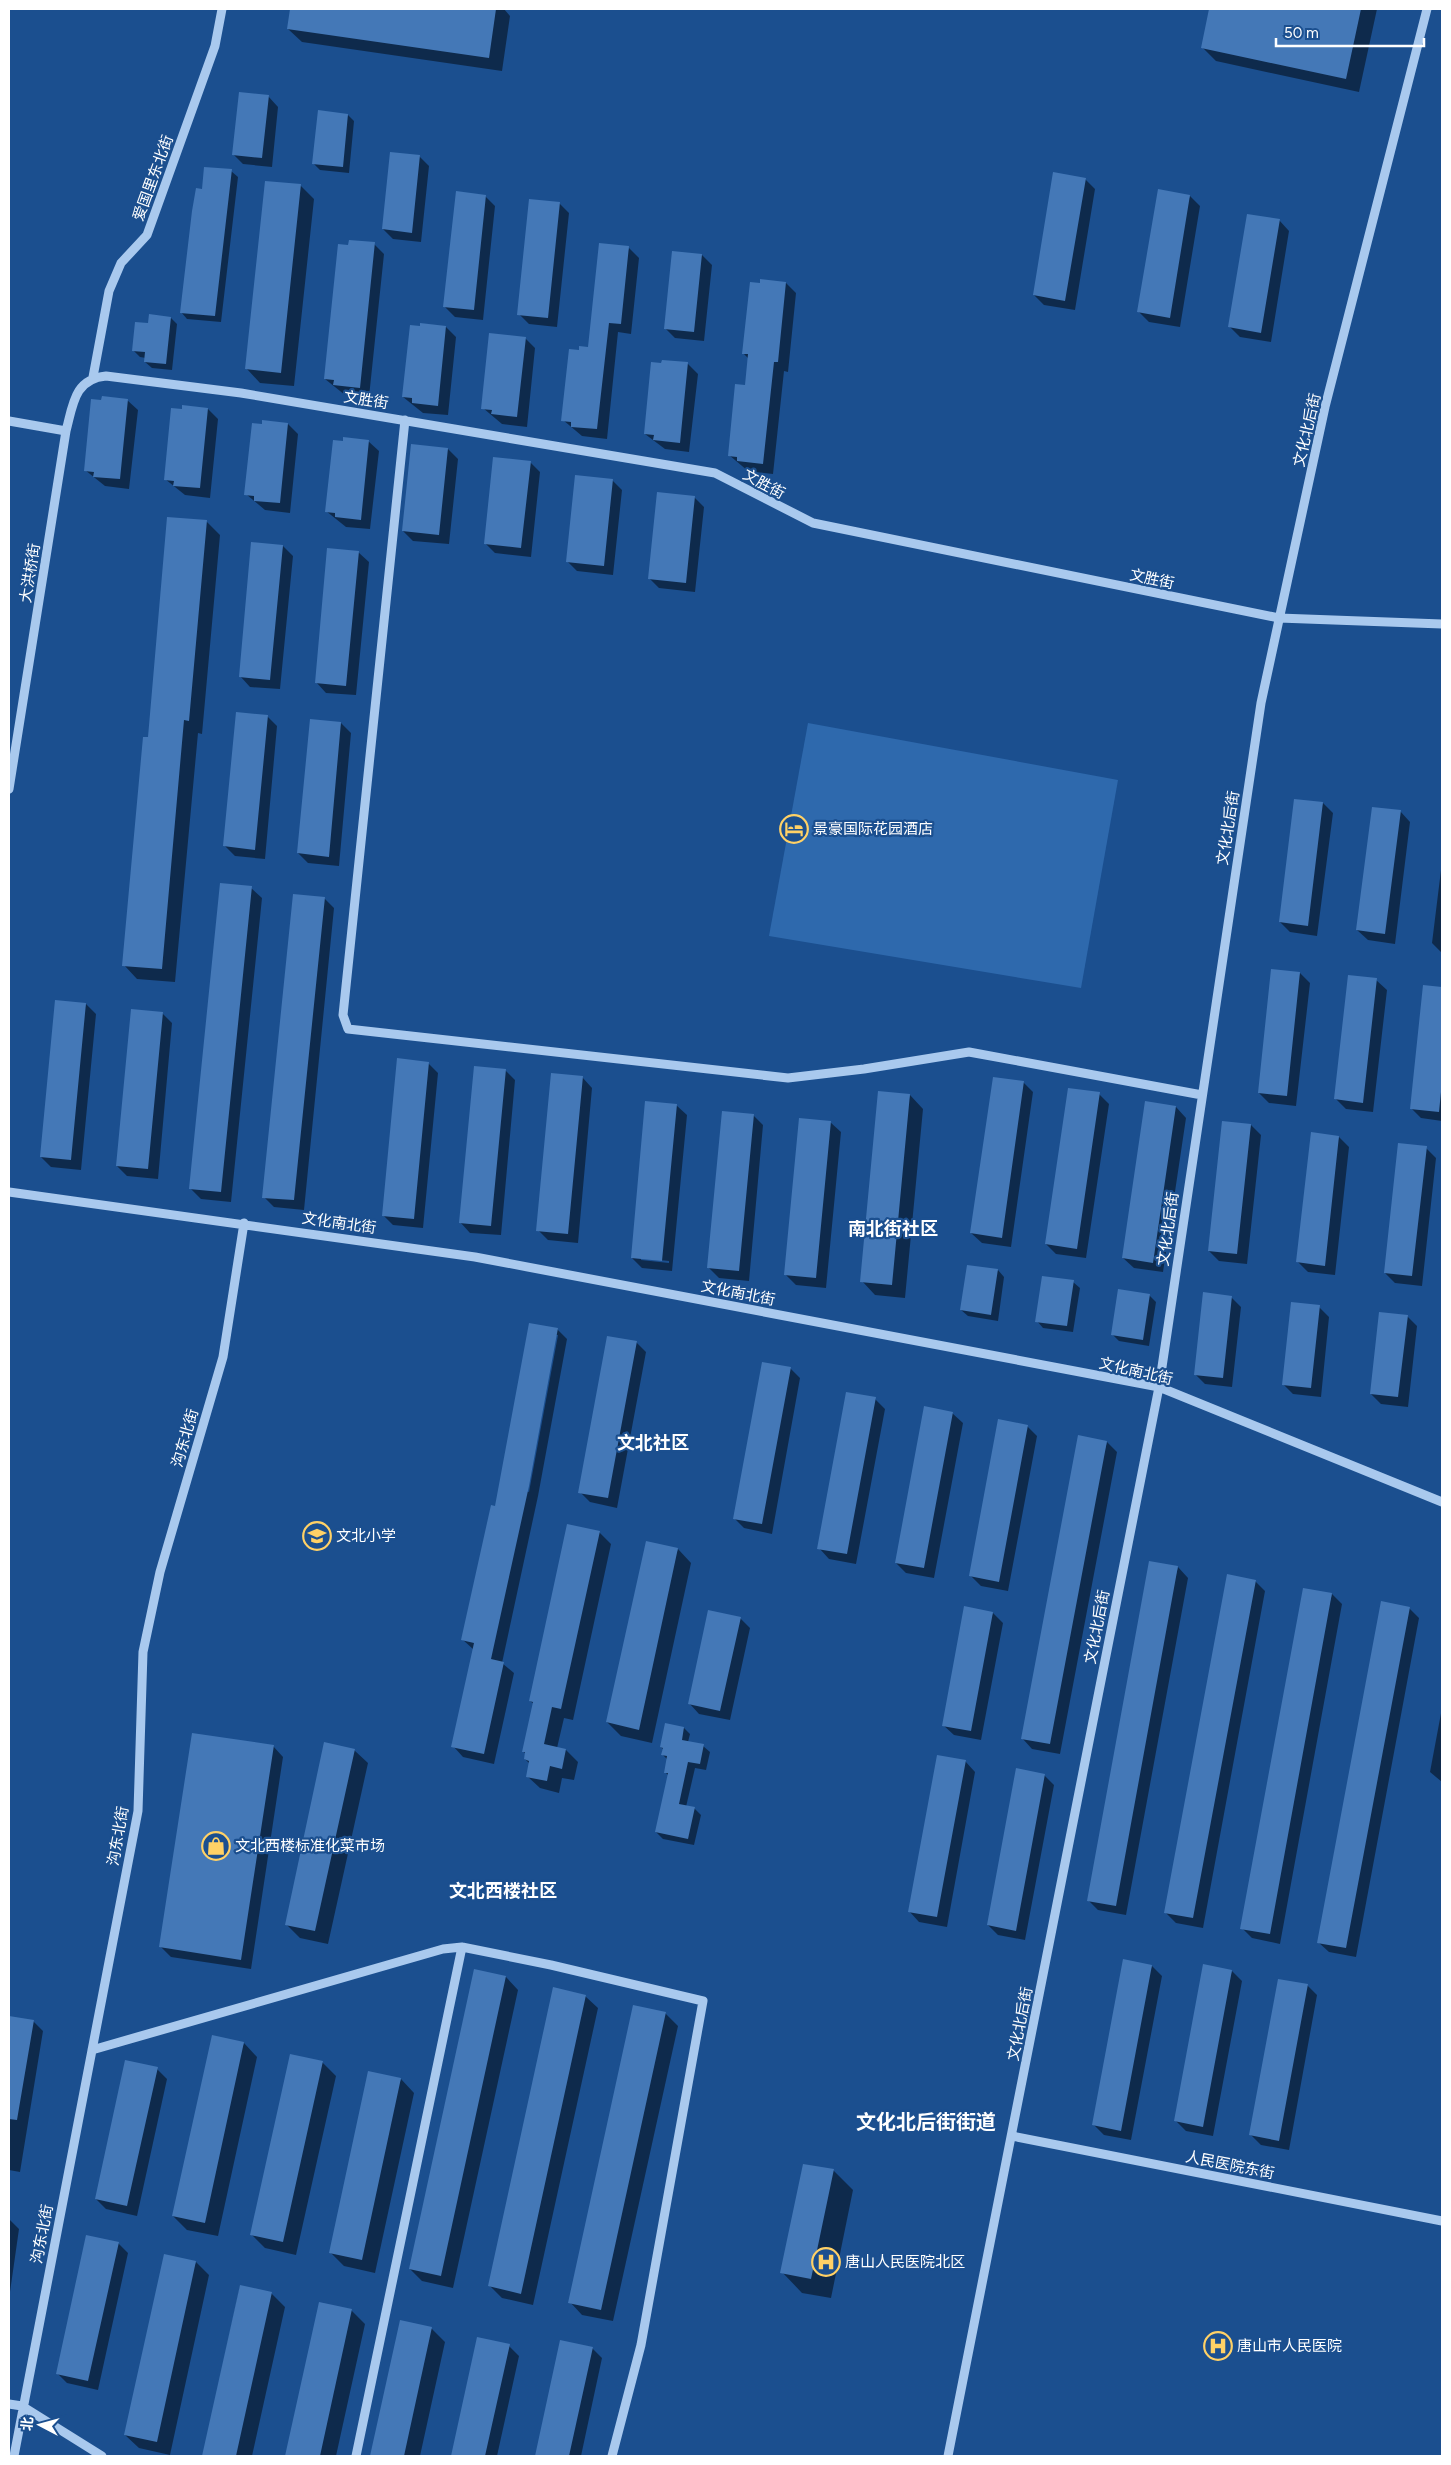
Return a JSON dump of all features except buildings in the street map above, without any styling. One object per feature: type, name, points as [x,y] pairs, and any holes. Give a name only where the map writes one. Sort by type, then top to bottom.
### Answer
[{"type":"street","name":"爱国里东北街","points":[[93,377],[109,291],[121,263],[147,235],[215,46],[222,9]]},
{"type":"street","name":"文化北后街","points":[[948,2456],[1158,1387],[1261,703],[1325,407],[1427,9]]},
{"type":"street","name":"文胜街","points":[[93,377],[106,376],[241,393],[715,473],[813,524],[1279,618],[1442,624]]},
{"type":"street","name":"大洪桥街","points":[[9,789],[66,431],[77,392],[93,377]]},
{"type":"street","points":[[405,420],[343,1015],[348,1029],[788,1078],[864,1069],[969,1052],[1202,1095]]},
{"type":"street","points":[[9,421],[66,431]]},
{"type":"street","name":"文化南北街","points":[[9,1192],[244,1223],[476,1257],[1158,1387],[1442,1502]]},
{"type":"street","name":"沟东北街","points":[[14,2456],[22,2406],[138,1811],[143,1652],[160,1572],[223,1357],[244,1223]]},
{"type":"street","points":[[92,2050],[443,1949],[462,1947],[551,1965],[703,2001],[641,2345],[612,2456]]},
{"type":"street","points":[[356,2456],[462,1947]]},
{"type":"street","name":"人民医院东街","points":[[1012,2136],[1442,2221]]},
{"type":"street","points":[[9,2404],[22,2406],[102,2456]]},
{"type":"shaded area","points":[[808,723],[1118,780],[1081,988],[769,936]]},
{"type":"place","name":"景豪国际花园酒店","points":[[794,829]]},
{"type":"place","name":"文北小学","points":[[317,1536]]},
{"type":"place","name":"文北西楼标准化菜市场","points":[[216,1846]]},
{"type":"place","name":"唐山人民医院北区","points":[[826,2262]]},
{"type":"place","name":"唐山市人民医院","points":[[1218,2346]]},
{"type":"district","name":"南北街社区","points":[[893,1229]]},
{"type":"district","name":"文北社区","points":[[653,1443]]},
{"type":"district","name":"文北西楼社区","points":[[503,1891]]},
{"type":"district","name":"文化北后街街道","points":[[926,2122]]}]
